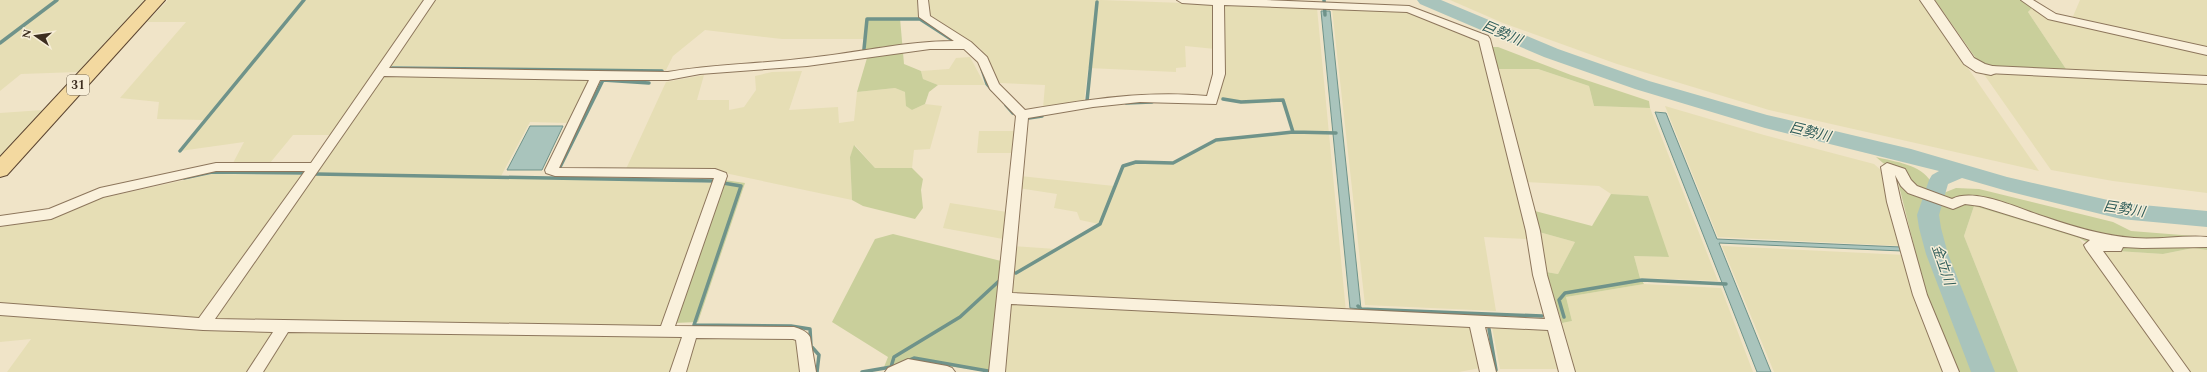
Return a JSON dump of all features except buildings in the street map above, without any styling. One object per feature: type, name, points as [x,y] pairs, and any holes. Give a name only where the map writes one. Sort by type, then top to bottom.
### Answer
[{"type":"main road","name":"31","points":[[0,170],[156,0]]},
{"type":"street","points":[[203,324],[315,167],[430,0]]},
{"type":"street","points":[[923,0],[925,17],[967,45],[983,60],[994,86],[1022,115],[997,372]]},
{"type":"street","points":[[1182,0],[1414,10],[1484,39],[1519,182],[1533,232],[1540,275],[1567,372]]},
{"type":"street","points":[[1926,0],[1969,61],[1981,69],[2207,80]]},
{"type":"street","points":[[2026,0],[2052,17],[2207,51]]},
{"type":"street","points":[[1022,115],[1112,100],[1183,97],[1212,101],[1219,74],[1218,1]]},
{"type":"street","points":[[381,72],[597,75],[638,78],[668,76],[700,70],[807,62],[930,45],[967,45]]},
{"type":"street","points":[[597,75],[551,170],[555,172],[715,174],[721,176],[666,332]]},
{"type":"street","points":[[0,221],[51,214],[100,193],[216,167],[315,167]]},
{"type":"street","points":[[1951,372],[1920,295],[1887,167],[1896,169],[1903,174],[1908,186],[1915,190],[1953,204],[1963,199],[1980,201],[2088,234],[2134,243],[2193,240],[2207,242]]},
{"type":"street","points":[[2134,243],[2124,247],[2091,245],[2182,372]]},
{"type":"street","points":[[1005,298],[1554,326]]},
{"type":"street","points":[[0,310],[203,324],[794,333],[803,337],[808,372]]},
{"type":"street","points":[[1476,321],[1488,372]]},
{"type":"street","points":[[255,372],[284,326]]},
{"type":"street","points":[[678,372],[691,332]]},
{"type":"street","points":[[893,372],[908,365],[947,372]]},
{"type":"shaded area","points":[[0,0],[145,0],[78,72],[21,74],[0,91]]},
{"type":"shaded area","points":[[168,0],[425,0],[331,135],[293,135],[270,163],[233,163],[244,142],[180,151],[205,120],[157,119],[159,102],[120,98],[186,22],[147,22]]},
{"type":"shaded area","points":[[435,0],[917,0],[918,18],[866,19],[864,39],[782,39],[705,30],[673,56],[666,70],[390,66]]},
{"type":"shaded area","points":[[928,0],[1101,0],[1317,8],[1346,312],[1009,294],[1014,246],[1056,249],[1099,224],[1080,220],[1077,212],[1054,208],[1057,194],[1018,188],[1020,176],[1114,186],[1123,166],[1136,162],[1173,163],[1216,140],[1293,131],[1281,102],[1245,104],[1217,99],[1215,49],[1185,46],[1186,67],[1176,68],[1176,72],[1088,68],[1084,102],[1043,108],[1045,85],[999,83],[981,49],[930,15]]},
{"type":"shaded area","points":[[1450,0],[1921,0],[2039,171],[1769,110],[1617,64],[1503,23]]},
{"type":"shaded area","points":[[2080,0],[2207,0],[2207,49],[2071,21]]},
{"type":"shaded area","points":[[2032,8],[2048,18],[2069,24],[2207,53],[2207,76],[2066,69],[2028,12]]},
{"type":"shaded area","points":[[1332,9],[1412,12],[1479,41],[1528,239],[1484,237],[1496,311],[1365,305]]},
{"type":"shaded area","points":[[970,57],[985,85],[938,85],[923,79],[921,71],[949,69],[956,58]]},
{"type":"shaded area","points":[[1497,69],[1538,69],[1589,86],[1594,106],[1650,108],[1718,281],[1640,278],[1634,256],[1668,257],[1648,196],[1611,194],[1599,186],[1526,182]]},
{"type":"shaded area","points":[[802,71],[789,110],[838,107],[839,123],[854,121],[857,92],[895,88],[905,92],[912,110],[925,104],[942,106],[930,149],[914,150],[912,168],[875,168],[855,145],[850,157],[852,200],[720,172],[626,169],[666,82],[704,75],[697,100],[729,100],[729,110],[744,107],[756,90],[755,76],[772,72]]},
{"type":"shaded area","points":[[1983,73],[2207,83],[2207,193],[2113,181],[2051,170]]},
{"type":"shaded area","points":[[383,75],[591,78],[569,123],[530,122],[500,178],[714,183],[662,328],[210,321]]},
{"type":"shaded area","points":[[1665,106],[1764,135],[1874,164],[1882,171],[1902,246],[1718,237]]},
{"type":"shaded area","points":[[43,110],[0,156],[0,113]]},
{"type":"shaded area","points":[[979,131],[1015,131],[1013,153],[977,153]]},
{"type":"shaded area","points":[[212,174],[305,175],[203,319],[0,306],[0,227],[51,219],[98,199]]},
{"type":"shaded area","points":[[950,203],[1007,212],[1003,239],[943,228]]},
{"type":"shaded area","points":[[1974,206],[2079,238],[2173,372],[2018,372],[1964,236]]},
{"type":"shaded area","points":[[1539,232],[1575,242],[1558,274],[1546,272]]},
{"type":"shaded area","points":[[1722,246],[1905,255],[1946,372],[1774,372]]},
{"type":"shaded area","points":[[2193,248],[2207,250],[2207,372],[2189,372],[2101,250],[2163,254]]},
{"type":"shaded area","points":[[1644,284],[1721,288],[1753,372],[1575,372],[1562,323],[1572,321],[1566,297]]},
{"type":"shaded area","points":[[1010,303],[1471,325],[1480,368],[1459,372],[1002,372]]},
{"type":"shaded area","points":[[0,313],[278,329],[250,372],[7,372],[31,339],[0,342]]},
{"type":"shaded area","points":[[1492,327],[1547,329],[1560,369],[1500,369]]},
{"type":"shaded area","points":[[287,330],[686,335],[673,372],[261,372]]},
{"type":"shaded area","points":[[695,335],[795,336],[803,372],[683,372]]},
{"type":"green space","points":[[1935,0],[2022,0],[2032,8],[2028,12],[2066,69],[1991,66],[1977,60]]},
{"type":"green space","points":[[900,18],[904,64],[921,71],[923,79],[938,85],[929,92],[925,104],[912,110],[906,106],[905,92],[895,88],[857,92],[867,58],[864,39],[866,19]]},
{"type":"green space","points":[[1492,47],[1498,47],[1571,75],[1649,101],[1650,108],[1594,106],[1589,86],[1538,69],[1497,69]]},
{"type":"green space","points":[[854,145],[875,168],[912,168],[923,179],[921,190],[923,208],[915,219],[863,206],[852,200],[850,157]]},
{"type":"green space","points":[[1876,157],[1914,167],[1927,176],[1931,182],[1923,222],[1963,341],[1976,372],[1958,372],[1927,298],[1896,174]]},
{"type":"green space","points":[[724,180],[745,183],[698,322],[674,323]]},
{"type":"green space","points":[[1956,188],[1979,189],[2113,222],[2131,231],[2207,237],[2207,250],[2193,248],[2163,254],[2101,250],[2079,238],[1974,206],[1964,236],[2018,372],[1987,372],[1975,345],[1944,255],[1935,221],[1941,194]]},
{"type":"green space","points":[[1611,194],[1648,196],[1669,257],[1634,256],[1640,278],[1644,284],[1566,297],[1572,321],[1562,323],[1546,272],[1558,274],[1575,242],[1539,232],[1535,211],[1592,226]]},
{"type":"green space","points":[[893,234],[1001,261],[990,372],[913,361],[884,367],[888,357],[832,322],[875,239]]},
{"type":"water","points":[[1321,11],[1330,11],[1361,309],[1350,308]]},
{"type":"water","points":[[1655,112],[1666,113],[1717,239],[1901,247],[1902,251],[1719,243],[1771,372],[1757,372]]},
{"type":"water","points":[[530,126],[563,126],[542,170],[507,170]]},
{"type":"waterway","points":[[0,43],[57,0]]},
{"type":"waterway","points":[[180,151],[304,0]]},
{"type":"waterway","points":[[1324,0],[1325,15]]},
{"type":"waterway","name":"巨勢川","points":[[1426,0],[1551,53],[1642,85],[1765,121],[1911,156],[1961,171]]},
{"type":"waterway","points":[[1087,101],[1097,2]]},
{"type":"waterway","points":[[864,49],[867,19],[920,19],[954,41]]},
{"type":"waterway","points":[[392,68],[662,71]]},
{"type":"waterway","points":[[982,69],[987,84],[992,90]]},
{"type":"waterway","points":[[560,167],[603,80],[649,83]]},
{"type":"waterway","points":[[1223,99],[1241,102],[1283,100],[1293,132]]},
{"type":"waterway","points":[[1126,103],[1152,102]]},
{"type":"waterway","points":[[1006,105],[1013,113]]},
{"type":"waterway","points":[[1029,118],[1042,116]]},
{"type":"waterway","points":[[1016,273],[1100,224],[1123,166],[1136,162],[1173,163],[1216,140],[1293,132]]},
{"type":"waterway","points":[[1293,132],[1336,133]]},
{"type":"waterway","name":"巨勢川","points":[[1961,171],[2007,184],[2121,211],[2207,219]]},
{"type":"waterway","name":"金立川","points":[[1961,171],[1939,180],[1928,215],[1937,254],[1983,372]]},
{"type":"waterway","points":[[184,178],[212,172],[305,173]]},
{"type":"waterway","points":[[316,174],[715,181]]},
{"type":"waterway","points":[[723,183],[741,186],[694,325],[791,326],[810,329],[811,346],[819,355],[817,372]]},
{"type":"waterway","points":[[1928,252],[1937,254]]},
{"type":"waterway","points":[[1564,317],[1559,300],[1565,293],[1642,280],[1726,284]]},
{"type":"waterway","points":[[862,372],[891,367],[894,357],[960,317],[999,281]]},
{"type":"waterway","points":[[1358,306],[1361,309],[1542,316]]},
{"type":"waterway","points":[[1489,329],[1496,370]]},
{"type":"waterway","points":[[907,361],[914,358],[988,371]]}]
